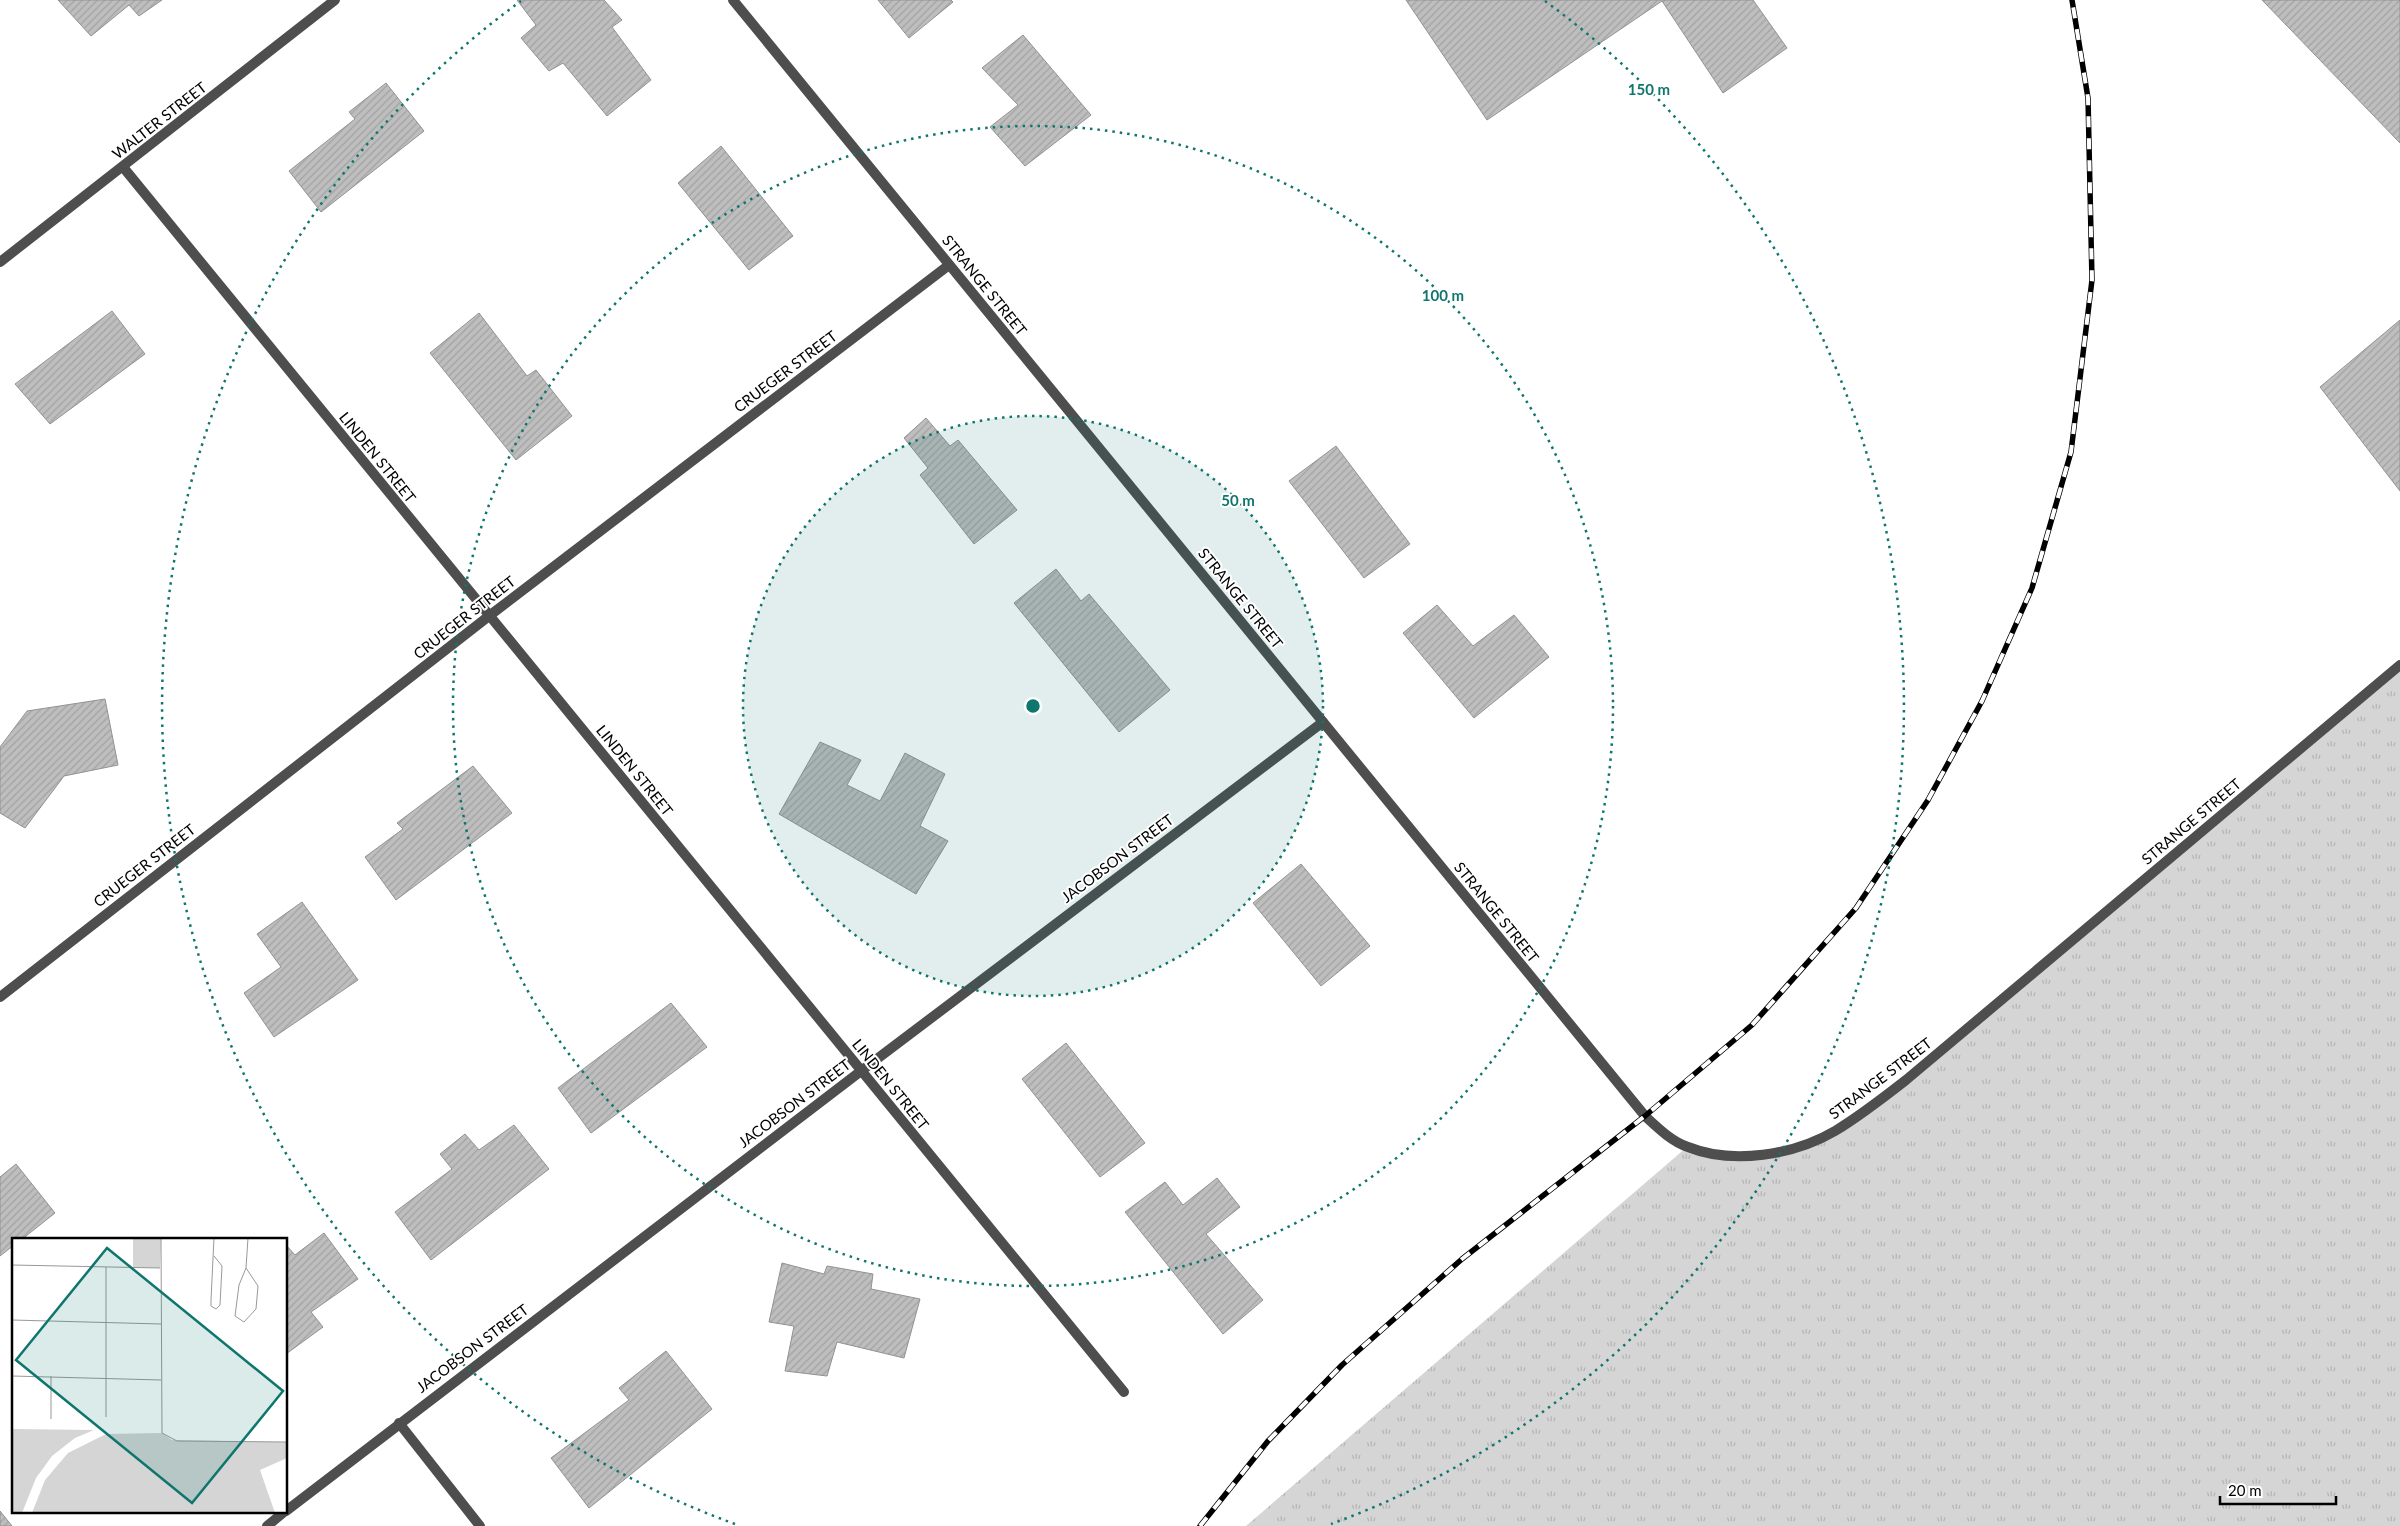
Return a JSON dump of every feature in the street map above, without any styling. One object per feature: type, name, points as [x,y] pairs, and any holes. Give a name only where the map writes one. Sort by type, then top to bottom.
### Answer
[{"type":"street","name":"WALTER STREET","points":[[0,262],[335,0]]},
{"type":"street","name":"STRANGE STREET","points":[[732,0],[1645,1116],[1664,1134],[1687,1147],[1708,1154],[1767,1154],[1795,1148],[1833,1132],[1862,1114],[1906,1080],[2400,665]]},
{"type":"street","name":"LINDEN STREET","points":[[123,167],[1124,1392]]},
{"type":"street","name":"CRUEGER STREET","points":[[0,997],[489,616],[949,265]]},
{"type":"street","name":"JACOBSON STREET","points":[[288,1509],[398,1423],[1322,722]]},
{"type":"street","points":[[398,1423],[480,1526]]},
{"type":"street","name":"JACOBSON STREET","points":[[267,1526],[281,1514]]},
{"type":"green space","points":[[2400,665],[2400,1526],[1246,1526],[1687,1147],[1709,1154],[1795,1148],[1862,1114]]},
{"type":"building","points":[[58,0],[162,0],[139,16],[129,5],[91,36]]},
{"type":"building","points":[[517,0],[604,0],[622,20],[612,27],[651,80],[607,116],[563,63],[549,71],[521,38],[536,25]]},
{"type":"building","points":[[878,0],[951,0],[953,2],[909,38]]},
{"type":"building","points":[[1406,0],[1753,0],[1787,48],[1723,93],[1662,1],[1487,120]]},
{"type":"building","points":[[2262,0],[2400,0],[2400,143]]},
{"type":"building","points":[[1023,35],[1091,115],[1025,166],[990,127],[1018,105],[982,68]]},
{"type":"building","points":[[386,83],[424,131],[321,212],[289,171],[355,119],[349,112]]},
{"type":"building","points":[[721,146],[793,236],[749,270],[678,183]]},
{"type":"building","points":[[112,311],[145,354],[50,424],[15,384]]},
{"type":"building","points":[[479,313],[527,376],[536,370],[572,416],[516,460],[430,353]]},
{"type":"building","points":[[2400,320],[2400,491],[2320,387]]},
{"type":"building","points":[[926,418],[950,446],[958,440],[1017,510],[974,544],[920,475],[928,468],[904,438]]},
{"type":"building","points":[[1336,446],[1410,544],[1364,578],[1289,481]]},
{"type":"building","points":[[1056,569],[1081,601],[1089,594],[1170,690],[1119,732],[1014,603]]},
{"type":"building","points":[[1437,605],[1473,646],[1514,615],[1549,657],[1474,718],[1403,633]]},
{"type":"building","points":[[105,699],[118,765],[64,776],[25,828],[0,813],[0,747],[27,711]]},
{"type":"building","points":[[820,742],[861,760],[847,785],[880,801],[905,753],[945,774],[920,826],[948,841],[916,894],[779,814]]},
{"type":"building","points":[[473,766],[512,813],[396,900],[365,857],[403,829],[397,823]]},
{"type":"building","points":[[1301,864],[1370,946],[1321,986],[1253,903]]},
{"type":"building","points":[[302,902],[358,980],[274,1037],[244,993],[281,967],[257,934]]},
{"type":"building","points":[[671,1003],[707,1047],[591,1133],[558,1088]]},
{"type":"building","points":[[1066,1043],[1145,1143],[1100,1177],[1022,1079]]},
{"type":"building","points":[[514,1125],[549,1169],[431,1260],[395,1212],[452,1169],[440,1154],[465,1134],[479,1150]]},
{"type":"building","points":[[16,1164],[55,1213],[24,1238],[12,1238],[12,1247],[0,1256],[0,1177]]},
{"type":"building","points":[[1217,1178],[1240,1207],[1206,1234],[1263,1300],[1223,1334],[1125,1212],[1165,1182],[1183,1205]]},
{"type":"building","points":[[324,1233],[358,1279],[311,1312],[323,1327],[288,1353],[288,1247],[295,1255]]},
{"type":"building","points":[[782,1263],[824,1274],[827,1266],[873,1274],[871,1289],[920,1299],[904,1358],[837,1342],[827,1376],[785,1371],[794,1326],[769,1322]]},
{"type":"building","points":[[666,1351],[712,1409],[589,1508],[551,1458],[629,1400],[619,1388]]},
{"type":"building","points":[[0,1511],[12,1526],[0,1526]]},
{"type":"railway","points":[[1200,1526],[1268,1441],[1342,1365],[1462,1259],[1645,1116],[1752,1025],[1856,908],[1928,800],[1982,701],[2032,588],[2071,452],[2092,280],[2088,98],[2072,0]]}]
